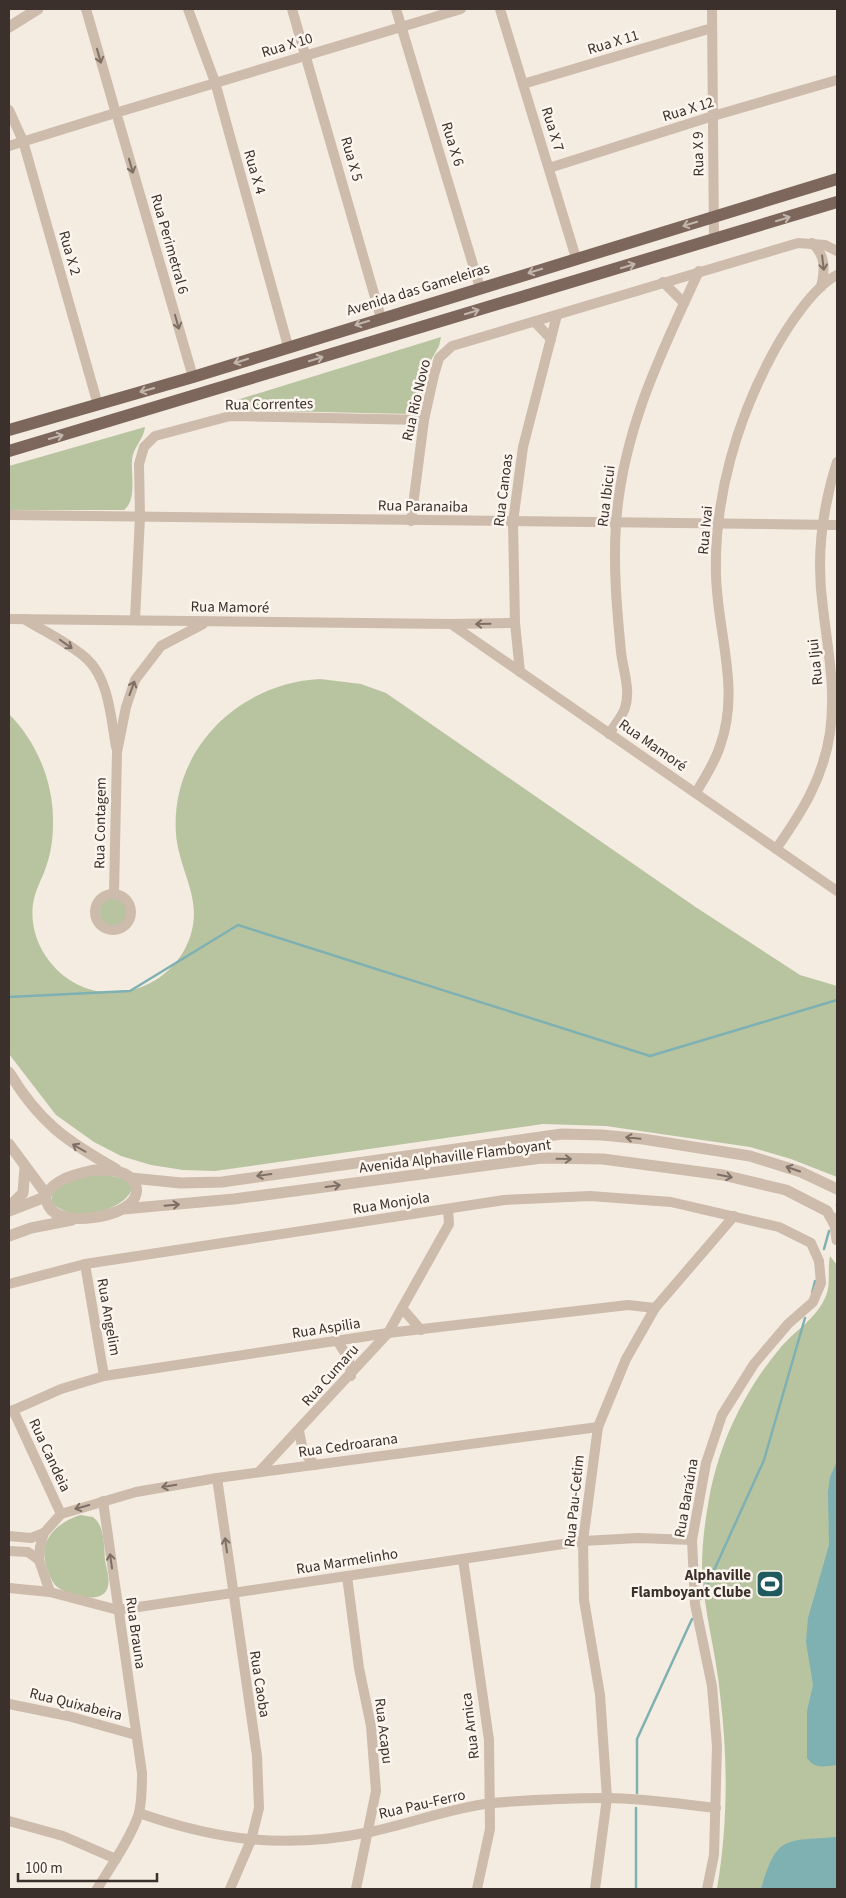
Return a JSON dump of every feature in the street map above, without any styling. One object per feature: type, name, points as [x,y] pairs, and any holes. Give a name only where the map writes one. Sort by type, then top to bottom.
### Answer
[{"type":"main road","name":"Avenida das Gameleiras","points":[[9,430],[98,405],[837,179]]},
{"type":"main road","points":[[9,451],[837,202]]},
{"type":"main road","points":[[270,374],[288,361],[290,356],[288,346]]},
{"type":"street","points":[[9,27],[38,9]]},
{"type":"street","name":"Rua Perimetral 6","points":[[86,9],[193,376]]},
{"type":"street","name":"Rua X 4","points":[[188,9],[215,82],[288,346]]},
{"type":"street","name":"Rua X 5","points":[[292,9],[307,55],[381,318]]},
{"type":"street","name":"Rua X 6","points":[[396,9],[480,288]]},
{"type":"street","name":"Rua X 10","points":[[9,146],[461,9]]},
{"type":"street","name":"Rua X 7","points":[[500,9],[576,258]]},
{"type":"street","name":"Rua X 9","points":[[712,9],[714,240]]},
{"type":"street","name":"Rua X 11","points":[[523,84],[712,28]]},
{"type":"street","name":"Rua X 12","points":[[549,168],[713,116],[837,80]]},
{"type":"street","name":"Rua X 2","points":[[9,110],[23,141],[98,405]]},
{"type":"street","points":[[812,243],[820,251],[824,261],[821,287]]},
{"type":"street","name":"Rua Rio Novo","points":[[411,521],[424,420],[439,358],[452,346],[699,271],[798,244],[812,243],[825,245],[837,251]]},
{"type":"street","name":"Rua Ibicui","points":[[609,734],[625,708],[628,686],[622,663],[616,593],[616,524],[626,451],[646,387],[699,271]]},
{"type":"street","name":"Rua Ivai","points":[[696,793],[720,746],[729,707],[729,672],[716,574],[719,525],[725,478],[741,419],[759,379],[782,336],[821,287],[837,275]]},
{"type":"street","points":[[663,282],[684,303]]},
{"type":"street","name":"Rua Canoas","points":[[520,672],[515,623],[513,522],[523,448],[557,315]]},
{"type":"street","points":[[535,322],[551,339]]},
{"type":"street","name":"Rua Correntes","points":[[135,619],[140,517],[139,464],[144,447],[155,436],[230,416],[424,420]]},
{"type":"street","name":"Rua Ijui","points":[[776,849],[806,807],[820,770],[829,734],[833,694],[830,649],[823,608],[820,574],[822,526],[837,462]]},
{"type":"street","name":"Rua Paranaiba","points":[[9,515],[616,524],[837,525]]},
{"type":"street","name":"Rua Mamoré","points":[[9,619],[451,624],[515,623]]},
{"type":"street","name":"Rua Contagem","points":[[24,619],[61,640],[88,660],[101,682],[109,707],[117,752]]},
{"type":"street","name":"Rua Contagem","points":[[114,894],[117,752],[126,708],[135,680],[161,646],[206,622]]},
{"type":"street","name":"Rua Mamoré","points":[[451,624],[837,891]]},
{"type":"street","points":[[109,707],[126,708]]},
{"type":"street","points":[[9,1072],[32,1106],[51,1128],[72,1144],[126,1175],[137,1187],[136,1197],[123,1208]]},
{"type":"street","name":"Avenida Alphaville Flamboyant","points":[[45,1195],[53,1186],[78,1173],[94,1170],[181,1182],[222,1182],[562,1134],[602,1134],[750,1156],[801,1172],[837,1188]]},
{"type":"street","points":[[9,1144],[45,1195],[48,1207],[55,1213],[84,1218]]},
{"type":"street","name":"Avenida Alphaville Flamboyant","points":[[84,1218],[105,1216],[123,1208],[234,1199],[542,1158],[594,1159],[724,1175],[786,1190],[827,1211],[836,1220]]},
{"type":"street","points":[[9,1207],[23,1193],[25,1168]]},
{"type":"street","points":[[9,1211],[45,1195]]},
{"type":"street","name":"Rua Monjola","points":[[9,1284],[85,1264],[504,1200],[590,1196],[671,1202],[780,1227]]},
{"type":"street","name":"Rua Cumaru","points":[[259,1472],[351,1376],[388,1333],[449,1224],[448,1209]]},
{"type":"street","name":"Rua Pau-Cetim","points":[[595,1889],[608,1798],[600,1695],[584,1600],[583,1541],[598,1427],[626,1359],[655,1308],[734,1216]]},
{"type":"street","points":[[9,1236],[31,1228],[84,1218]]},
{"type":"street","points":[[836,1220],[837,1240]]},
{"type":"street","name":"Rua Baraúna","points":[[707,1889],[714,1855],[717,1746],[712,1691],[695,1604],[692,1540],[706,1463],[722,1415],[754,1364],[788,1324],[813,1302],[821,1283],[819,1261],[811,1243],[780,1227]]},
{"type":"street","name":"Rua Angelim","points":[[85,1264],[104,1376]]},
{"type":"street","name":"Rua Aspilia","points":[[11,1411],[61,1389],[104,1376],[388,1333],[628,1305],[655,1308]]},
{"type":"street","points":[[402,1308],[421,1330]]},
{"type":"street","points":[[338,1342],[350,1360],[351,1376]]},
{"type":"street","name":"Rua Candeia","points":[[11,1411],[61,1514]]},
{"type":"street","name":"Rua Cedroarana","points":[[103,1501],[136,1492],[217,1478],[598,1427]]},
{"type":"street","points":[[299,1431],[303,1451],[315,1465]]},
{"type":"street","name":"Rua Caoba","points":[[217,1478],[232,1593],[257,1756],[259,1808],[251,1840],[230,1889]]},
{"type":"street","points":[[9,1536],[30,1538],[44,1533],[61,1514],[103,1501]]},
{"type":"street","name":"Rua Brauna","points":[[97,1889],[116,1859],[139,1813],[142,1773],[103,1501]]},
{"type":"street","points":[[44,1533],[39,1560],[50,1592]]},
{"type":"street","name":"Rua Marmelinho","points":[[9,1588],[50,1592],[118,1610],[583,1541],[638,1538],[692,1540]]},
{"type":"street","points":[[9,1551],[28,1552],[39,1560]]},
{"type":"street","name":"Rua Arnica","points":[[463,1559],[489,1740],[490,1829],[477,1889]]},
{"type":"street","name":"Rua Acapu","points":[[347,1576],[359,1668],[371,1726],[376,1791],[356,1889]]},
{"type":"street","name":"Rua Quixabeira","points":[[9,1704],[68,1716],[136,1735]]},
{"type":"street","name":"Rua Pau-Ferro","points":[[139,1813],[176,1826],[217,1836],[251,1840],[307,1840],[369,1832],[490,1804],[608,1798],[716,1808]]},
{"type":"street","points":[[9,1821],[63,1836],[116,1859]]},
{"type":"green space","points":[[441,337],[439,346],[426,369],[421,404],[409,414],[229,410],[227,403]]},
{"type":"green space","points":[[145,427],[133,455],[132,494],[128,506],[124,510],[9,510],[9,466]]},
{"type":"green space","points":[[320,679],[361,684],[386,693],[697,908],[800,975],[837,986],[837,1177],[791,1159],[750,1147],[606,1126],[543,1124],[215,1171],[183,1170],[151,1165],[121,1156],[94,1142],[56,1115],[9,1054],[9,714],[28,737],[42,764],[53,809],[50,851],[33,904],[35,932],[40,945],[47,958],[56,968],[66,978],[79,985],[92,990],[110,993],[128,991],[146,985],[161,976],[185,950],[191,933],[194,914],[193,904],[177,844],[177,803],[185,775],[198,749],[215,726],[237,708],[262,693],[290,683]]},
{"type":"green space","points":[[113,897],[119,898],[127,906],[127,918],[119,926],[113,927],[107,926],[99,918],[98,912],[99,906],[107,898]]},
{"type":"green space","points":[[95,1175],[120,1178],[130,1184],[130,1193],[121,1202],[106,1210],[88,1214],[69,1213],[53,1204],[52,1197],[54,1191],[59,1187],[73,1180]]},
{"type":"green space","name":"Alphaville Flamboyant Clube","points":[[830,1256],[837,1265],[837,1889],[717,1889],[721,1865],[726,1792],[723,1718],[707,1614],[702,1567],[709,1499],[713,1478],[726,1438],[745,1400],[756,1381],[781,1347],[810,1319],[824,1300],[829,1284]]},
{"type":"green space","points":[[80,1515],[93,1517],[100,1526],[103,1537],[108,1586],[105,1592],[92,1598],[75,1595],[55,1585],[49,1575],[45,1558],[47,1541],[51,1534],[63,1523]]},
{"type":"water","points":[[837,1461],[837,1765],[817,1766],[807,1758],[807,1711],[813,1685],[806,1642],[808,1618],[829,1545],[828,1492],[830,1477]]},
{"type":"water","points":[[837,1837],[837,1889],[761,1889],[772,1859],[785,1844],[805,1839]]},
{"type":"waterway","points":[[9,997],[130,991],[238,925],[650,1056],[837,1000]]},
{"type":"waterway","points":[[824,1249],[829,1231]]},
{"type":"waterway","points":[[812,1293],[815,1281]]},
{"type":"waterway","points":[[701,1599],[764,1460],[805,1318]]},
{"type":"waterway","points":[[637,1793],[637,1739],[692,1619]]},
{"type":"waterway","points":[[636,1808],[636,1889]]},
{"type":"place","name":"Alphaville Flamboyant Clube","points":[[770,1584]]}]
